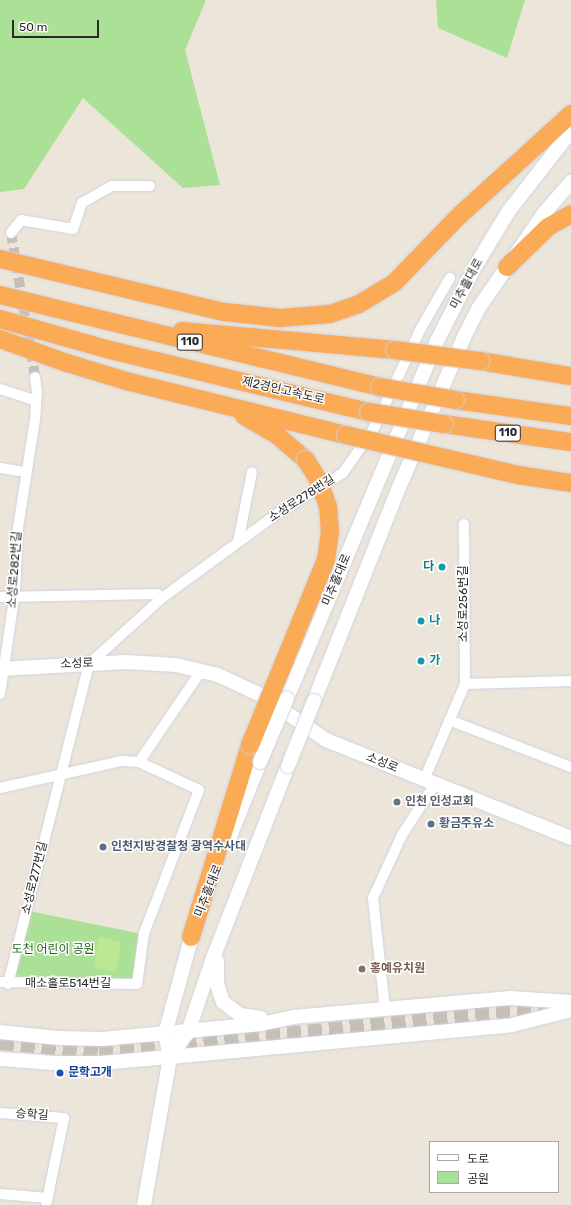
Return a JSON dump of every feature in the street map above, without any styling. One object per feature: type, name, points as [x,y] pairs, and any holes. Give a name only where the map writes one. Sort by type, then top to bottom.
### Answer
[{"type":"highway","points":[[0,259],[225,312],[296,318],[343,311],[378,294],[407,272],[460,215],[571,114]]},
{"type":"highway","points":[[507,267],[548,227],[571,214]]},
{"type":"highway","name":"110","points":[[0,295],[122,326],[380,386],[455,400],[571,416]]},
{"type":"highway","name":"제2경인고속도로","points":[[0,319],[106,349],[369,412],[571,442]]},
{"type":"highway","points":[[122,326],[395,350],[480,361],[571,376]]},
{"type":"highway","points":[[0,339],[67,363],[123,380],[201,398],[346,436],[518,475],[571,483]]},
{"type":"highway","points":[[191,937],[250,745],[322,572],[327,554],[330,533],[328,507],[319,481],[306,460],[292,447],[261,425],[201,398]]},
{"type":"main road","name":"미추홀대로","points":[[144,1205],[170,1057],[165,1034],[191,937],[260,762],[436,343],[473,270],[508,212],[571,131]]},
{"type":"main road","name":"미추홀대로","points":[[170,1057],[188,1032],[219,945],[288,766],[397,492],[464,337],[478,309],[545,212],[571,182]]},
{"type":"main road","name":"소성로","points":[[3,668],[89,664],[176,665],[218,675],[261,695],[326,740],[571,838]]},
{"type":"main road","points":[[219,945],[216,970],[218,989],[229,1008],[240,1015],[253,1018],[293,1018]]},
{"type":"main road","points":[[0,1032],[59,1038],[103,1039],[261,1024],[293,1018],[510,998],[571,1002]]},
{"type":"main road","points":[[0,1059],[101,1063],[512,1025],[571,1010]]},
{"type":"main road","points":[[261,1024],[250,1029],[248,1038],[253,1045],[265,1048]]},
{"type":"main road","points":[[101,1063],[110,1060],[114,1054],[112,1045],[103,1039]]},
{"type":"street","points":[[10,233],[21,220],[73,229],[82,203],[112,186],[150,186]]},
{"type":"street","name":"소성로278번길","points":[[89,664],[162,598],[281,511],[343,473],[374,428],[421,328],[450,278]]},
{"type":"street","name":"소성로282번길","points":[[3,668],[14,597],[18,528],[36,400],[34,377]]},
{"type":"street","points":[[0,389],[36,400]]},
{"type":"street","points":[[0,468],[26,472]]},
{"type":"street","points":[[238,542],[252,472]]},
{"type":"street","name":"소성로256번길","points":[[385,1009],[373,898],[402,835],[430,782],[449,720],[465,684],[464,524]]},
{"type":"street","points":[[0,597],[158,594],[162,598]]},
{"type":"street","name":"소성로277번길","points":[[4,983],[89,664]]},
{"type":"street","points":[[0,694],[3,668]]},
{"type":"street","points":[[0,788],[61,772],[122,761],[139,762],[202,671]]},
{"type":"street","points":[[465,684],[571,680]]},
{"type":"street","points":[[449,720],[571,767]]},
{"type":"street","name":"매소홀로514번길","points":[[4,983],[137,984],[144,933],[199,790],[139,762]]},
{"type":"street","name":"승학길","points":[[0,1113],[64,1118],[47,1201]]},
{"type":"street","points":[[0,1194],[47,1201]]},
{"type":"green space","points":[[0,0],[206,0],[185,50],[220,185],[183,188],[83,98],[24,189],[0,192]]},
{"type":"green space","points":[[436,0],[525,0],[507,58],[438,28]]},
{"type":"green space","name":"도천 어린이 공원","points":[[29,911],[142,934],[136,982],[9,983]]},
{"type":"green space","points":[[99,937],[121,942],[116,971],[94,968]]},
{"type":"tunnel","points":[[11,233],[35,377]]},
{"type":"tunnel","points":[[0,1043],[99,1052],[571,1006]]},
{"type":"place","name":"다","points":[[442,567]]},
{"type":"place","name":"나","points":[[421,621]]},
{"type":"place","name":"가","points":[[421,661]]},
{"type":"place","name":"인천 인성교회","points":[[397,802]]},
{"type":"place","name":"황금주유소","points":[[431,824]]},
{"type":"place","name":"인천지방경찰청 광역수사대","points":[[103,847]]},
{"type":"place","name":"홍예유치원","points":[[362,969]]},
{"type":"place","name":"문학고개","points":[[60,1073]]}]
